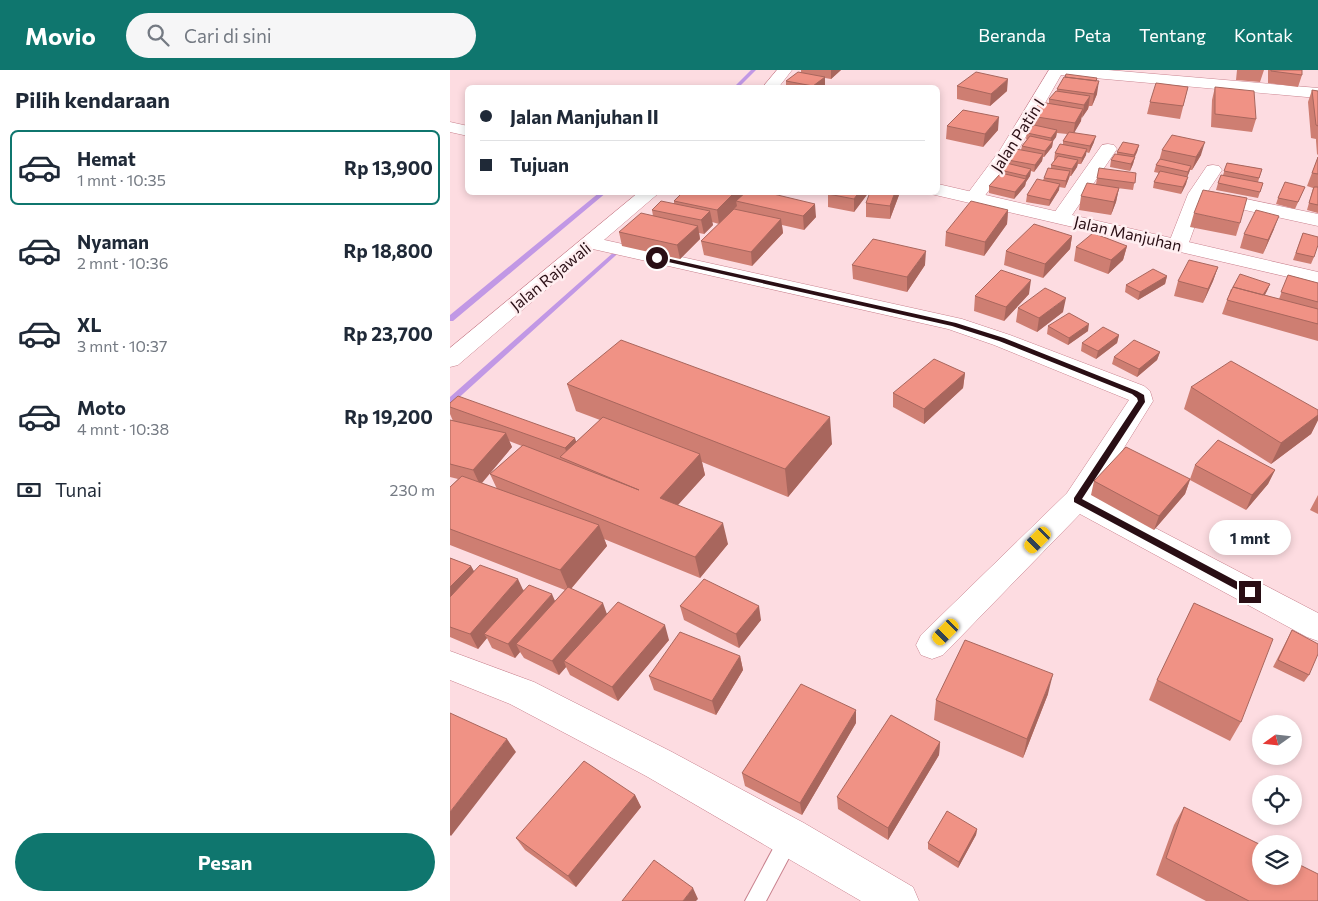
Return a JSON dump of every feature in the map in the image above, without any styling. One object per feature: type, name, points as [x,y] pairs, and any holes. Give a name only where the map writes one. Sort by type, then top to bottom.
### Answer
[{"type":"street","points":[[772,85],[785,70]]},
{"type":"street","points":[[1057,70],[1227,77],[1318,93]]},
{"type":"street","name":"Jalan Patin I","points":[[974,197],[1008,152],[1057,70]]},
{"type":"street","points":[[450,127],[465,130]]},
{"type":"street","points":[[1061,217],[1108,148]]},
{"type":"street","points":[[1178,244],[1197,194],[1213,170]]},
{"type":"street","name":"Jalan Manjuhan","points":[[940,190],[1178,244],[1318,278]]},
{"type":"street","points":[[1197,194],[1318,220]]},
{"type":"street","name":"Jalan Rajawali","points":[[450,360],[647,195]]},
{"type":"street","points":[[591,243],[954,324],[1002,340],[1135,392],[1141,397],[1141,402],[1077,500],[932,645]]},
{"type":"street","points":[[1077,500],[1318,628]]},
{"type":"street","points":[[450,665],[522,693],[659,764],[790,837],[899,901]]},
{"type":"lane","points":[[756,901],[790,837]]},
{"type":"building","points":[[1302,70],[1302,75],[1271,71]]},
{"type":"building","points":[[798,72],[825,77],[814,85],[786,81]]},
{"type":"building","points":[[976,72],[1008,79],[991,94],[957,86]]},
{"type":"building","points":[[1066,74],[1097,78],[1096,81],[1065,77]]},
{"type":"building","points":[[1064,77],[1099,81],[1094,94],[1057,89]]},
{"type":"building","points":[[1156,83],[1188,87],[1183,106],[1150,102]]},
{"type":"building","points":[[1215,87],[1254,91],[1256,119],[1215,114]]},
{"type":"building","points":[[1312,90],[1318,91],[1318,126],[1316,125]]},
{"type":"building","points":[[1056,91],[1090,96],[1084,105],[1049,99]]},
{"type":"building","points":[[1040,102],[1083,109],[1075,123],[1031,116]]},
{"type":"building","points":[[963,110],[999,117],[985,134],[947,126]]},
{"type":"building","points":[[1034,125],[1057,130],[1051,138],[1027,133]]},
{"type":"building","points":[[1069,132],[1096,136],[1090,146],[1063,141]]},
{"type":"building","points":[[1172,135],[1205,142],[1196,157],[1162,150]]},
{"type":"building","points":[[1030,136],[1053,141],[1045,151],[1022,146]]},
{"type":"building","points":[[1123,142],[1139,145],[1134,155],[1117,152]]},
{"type":"building","points":[[1060,144],[1087,149],[1082,158],[1055,153]]},
{"type":"building","points":[[1016,149],[1043,154],[1035,165],[1008,160]]},
{"type":"building","points":[[1115,154],[1135,157],[1131,164],[1111,160]]},
{"type":"building","points":[[1058,156],[1078,160],[1072,169],[1051,165]]},
{"type":"building","points":[[1318,157],[1318,174],[1312,173]]},
{"type":"building","points":[[1160,159],[1191,166],[1188,172],[1156,165]]},
{"type":"building","points":[[1006,163],[1031,169],[1026,176],[1000,170]]},
{"type":"building","points":[[1227,163],[1262,169],[1259,178],[1224,171]]},
{"type":"building","points":[[1048,168],[1070,171],[1066,181],[1044,178]]},
{"type":"building","points":[[1099,168],[1136,173],[1135,183],[1097,178]]},
{"type":"building","points":[[1160,171],[1188,177],[1183,187],[1154,182]]},
{"type":"building","points":[[1001,173],[1026,179],[1015,192],[989,186]]},
{"type":"building","points":[[1221,175],[1263,183],[1260,192],[1218,183]]},
{"type":"building","points":[[1037,179],[1060,184],[1050,200],[1027,195]]},
{"type":"building","points":[[1285,182],[1305,187],[1298,202],[1278,198]]},
{"type":"building","points":[[1087,183],[1119,188],[1114,202],[1081,196]]},
{"type":"building","points":[[1314,187],[1318,187],[1318,205],[1309,203]]},
{"type":"building","points":[[1203,190],[1247,198],[1240,223],[1194,213]]},
{"type":"building","points":[[680,195],[732,195],[717,210],[674,201]]},
{"type":"building","points":[[743,195],[778,195],[815,204],[803,216],[736,201]]},
{"type":"building","points":[[833,195],[857,195],[854,199]]},
{"type":"building","points":[[869,195],[894,195],[890,206],[866,203]]},
{"type":"building","points":[[661,201],[710,211],[701,220],[652,210]]},
{"type":"building","points":[[971,201],[1008,210],[985,242],[946,232]]},
{"type":"building","points":[[734,209],[781,219],[751,252],[701,241]]},
{"type":"building","points":[[1256,210],[1279,216],[1268,240],[1244,234]]},
{"type":"building","points":[[641,213],[698,226],[677,245],[619,232]]},
{"type":"building","points":[[1034,224],[1072,236],[1045,264],[1006,251]]},
{"type":"building","points":[[1093,233],[1127,246],[1111,260],[1076,247]]},
{"type":"building","points":[[1303,233],[1318,237],[1318,245],[1314,257],[1296,253]]},
{"type":"building","points":[[873,239],[926,251],[907,277],[852,265]]},
{"type":"building","points":[[1189,260],[1218,267],[1208,289],[1178,281]]},
{"type":"building","points":[[1153,269],[1167,276],[1140,292],[1126,285]]},
{"type":"building","points":[[1001,270],[1031,280],[1006,307],[975,296]]},
{"type":"building","points":[[1240,274],[1270,284],[1263,295],[1233,287]]},
{"type":"building","points":[[1288,275],[1318,283],[1318,302],[1281,292]]},
{"type":"building","points":[[1233,287],[1318,309],[1318,324],[1227,300]]},
{"type":"building","points":[[1045,288],[1066,298],[1039,318],[1018,308]]},
{"type":"building","points":[[1069,313],[1089,324],[1069,338],[1048,326]]},
{"type":"building","points":[[1103,327],[1119,335],[1098,351],[1082,343]]},
{"type":"building","points":[[621,340],[830,417],[785,469],[567,384]]},
{"type":"building","points":[[1134,340],[1160,352],[1139,369],[1114,357]]},
{"type":"building","points":[[934,359],[965,373],[924,409],[893,393]]},
{"type":"building","points":[[1231,361],[1318,410],[1318,415],[1281,443],[1191,387]]},
{"type":"building","points":[[458,396],[575,438],[565,448],[450,407],[450,403]]},
{"type":"building","points":[[603,417],[700,454],[660,498],[723,523],[695,557],[490,474],[523,445],[639,490],[560,457]]},
{"type":"building","points":[[450,420],[506,433],[473,470],[450,464]]},
{"type":"building","points":[[1218,440],[1275,470],[1252,495],[1195,465]]},
{"type":"building","points":[[1126,447],[1190,479],[1159,516],[1094,481]]},
{"type":"building","points":[[462,476],[599,525],[560,570],[450,529],[450,487]]},
{"type":"building","points":[[450,558],[471,566],[450,587]]},
{"type":"building","points":[[480,565],[518,579],[470,634],[450,627],[450,597]]},
{"type":"building","points":[[704,579],[759,606],[736,634],[680,606]]},
{"type":"building","points":[[529,585],[552,594],[508,644],[484,634]]},
{"type":"building","points":[[568,587],[603,603],[552,661],[516,644]]},
{"type":"building","points":[[618,602],[665,625],[612,687],[564,661]]},
{"type":"building","points":[[1194,603],[1273,639],[1241,722],[1157,680]]},
{"type":"building","points":[[1292,630],[1318,644],[1318,654],[1309,675],[1278,660]]},
{"type":"building","points":[[680,632],[740,656],[712,701],[649,676]]},
{"type":"building","points":[[965,640],[1053,674],[1027,739],[936,700]]},
{"type":"building","points":[[801,684],[856,710],[800,803],[742,773]]},
{"type":"building","points":[[450,713],[507,739],[450,812]]},
{"type":"building","points":[[891,715],[940,742],[888,828],[837,797]]},
{"type":"building","points":[[584,761],[635,795],[568,876],[516,838]]},
{"type":"building","points":[[1184,807],[1252,841],[1252,885],[1302,885],[1302,866],[1318,874],[1318,901],[1249,901],[1166,858]]},
{"type":"building","points":[[947,811],[977,829],[959,862],[928,843]]},
{"type":"building","points":[[654,860],[693,888],[683,901],[622,901]]},
{"type":"waterway","points":[[738,85],[754,70]]},
{"type":"waterway","points":[[450,319],[600,195]]},
{"type":"waterway","points":[[450,401],[623,246]]},
{"type":"route","points":[[657,258],[954,324],[1068,364],[1135,392],[1141,397],[1141,402],[1077,500],[1250,592]]}]
